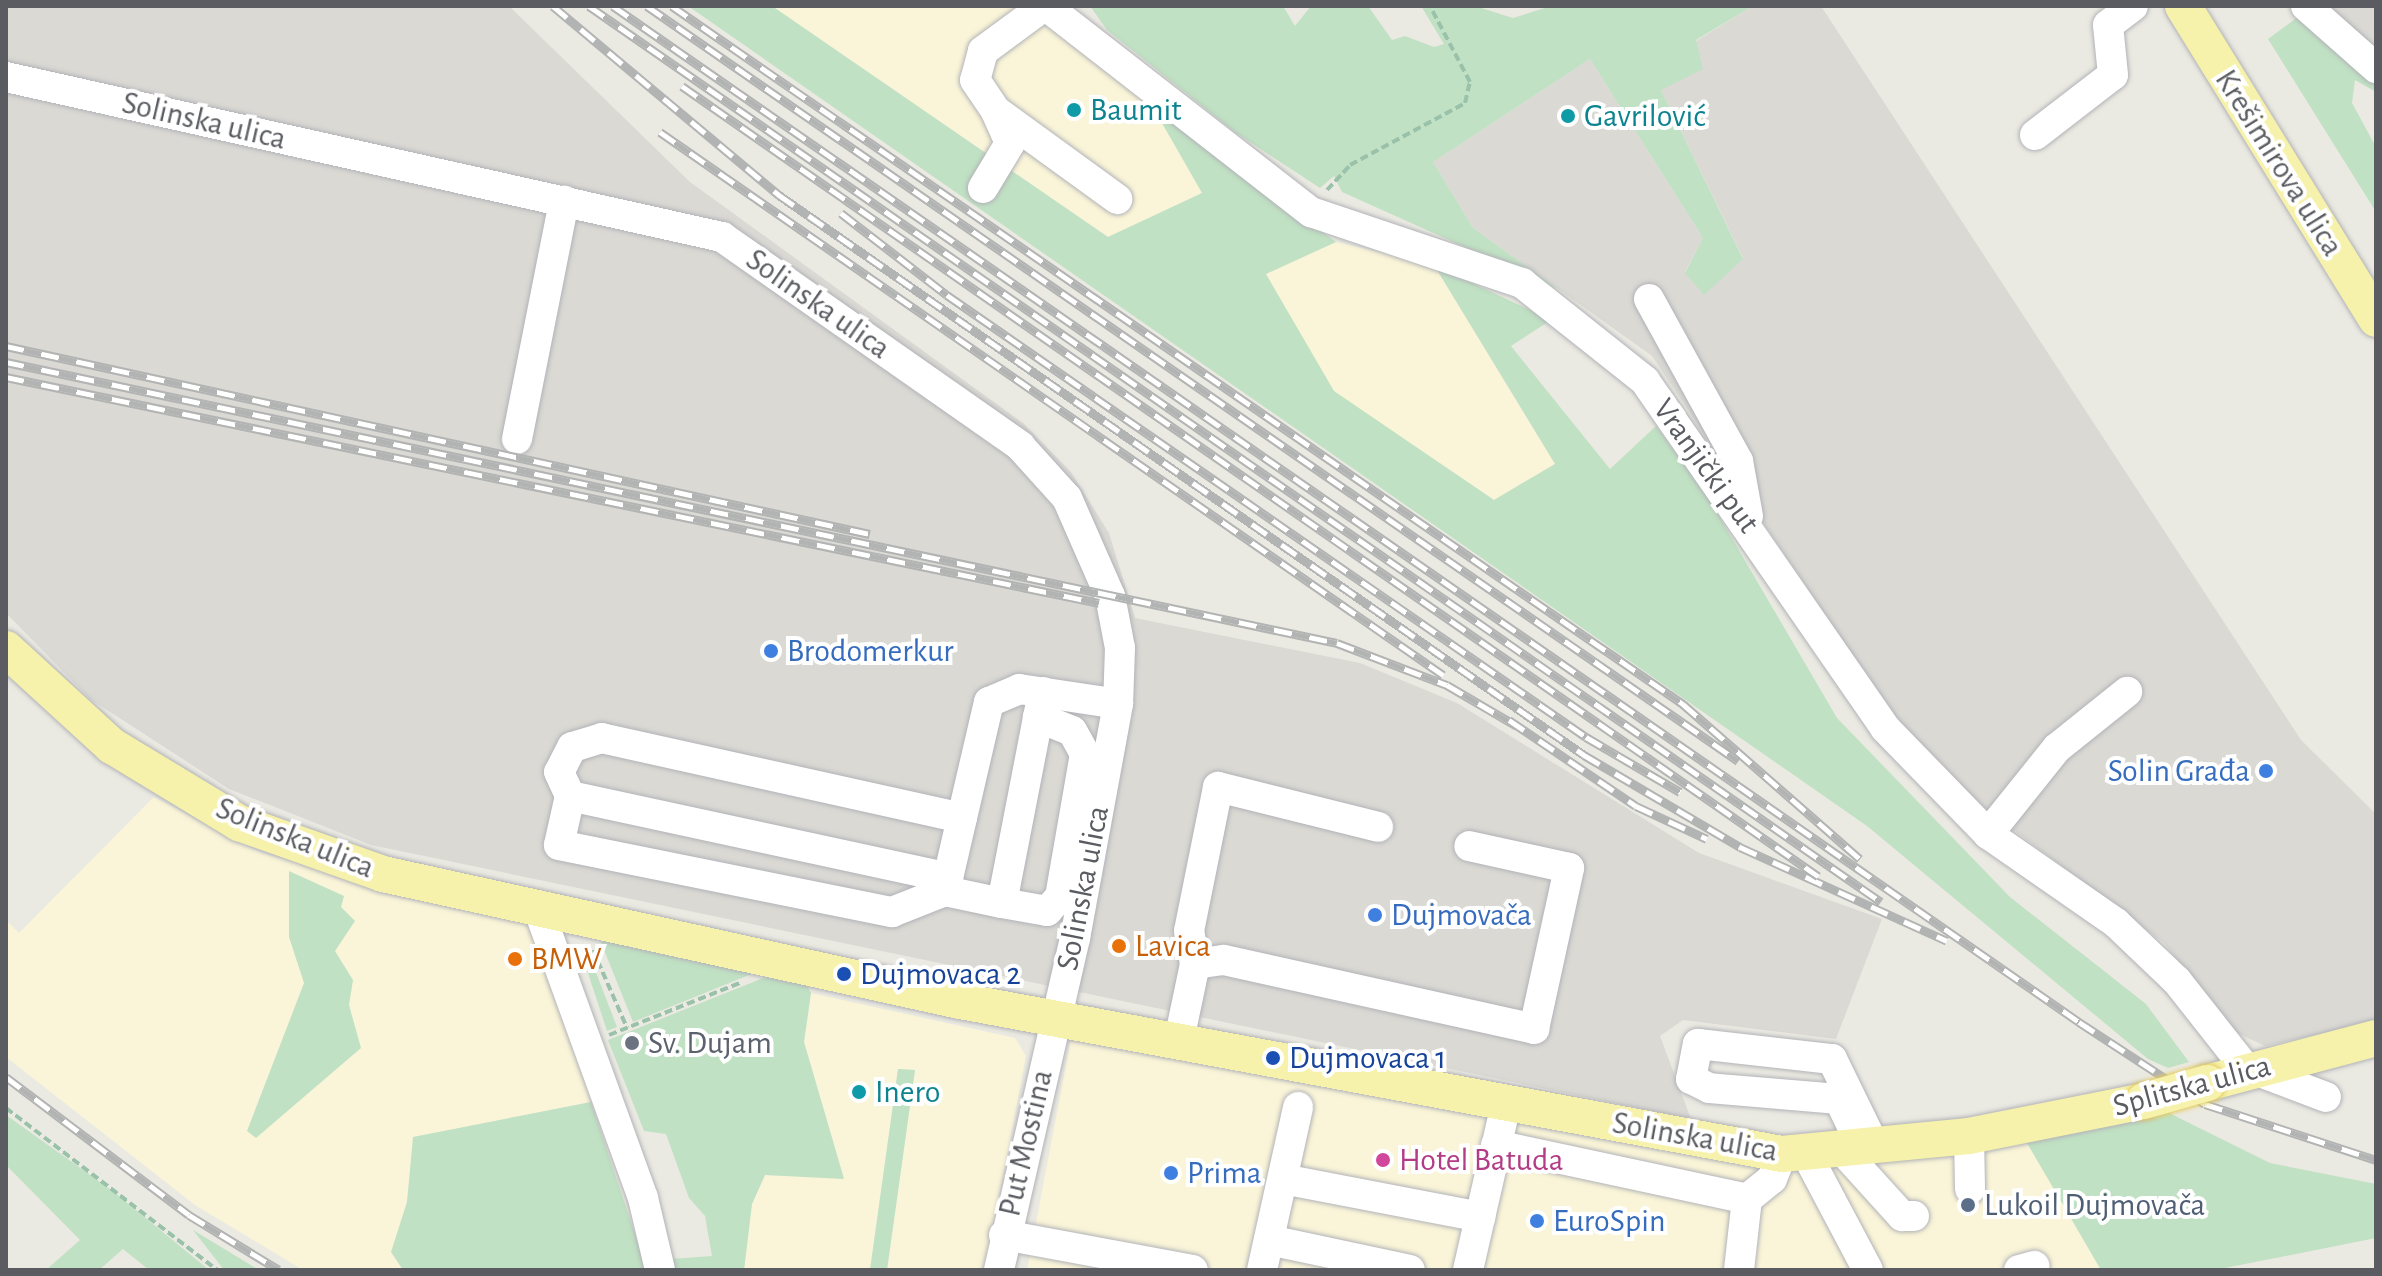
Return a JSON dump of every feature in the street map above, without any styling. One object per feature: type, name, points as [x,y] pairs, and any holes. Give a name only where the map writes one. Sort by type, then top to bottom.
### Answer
[{"type":"main road","name":"Krešimirova ulica","points":[[2193,12],[2376,319]]},
{"type":"main road","name":"Solinska ulica","points":[[6,649],[112,746],[239,823],[383,874],[1056,1016],[1506,1104],[1787,1163],[1860,1149],[2008,1130]]},
{"type":"main road","name":"Splitska ulica","points":[[2008,1130],[2144,1101],[2249,1070],[2376,1038]]},
{"type":"street","points":[[983,188],[1010,143],[996,111],[975,80],[983,51],[1045,6]]},
{"type":"street","name":"Vranjički put","points":[[1045,6],[1323,216],[1522,283],[1645,381],[1750,526],[1885,728],[1988,834],[2116,923],[2177,981],[2249,1070]]},
{"type":"street","points":[[2035,135],[2113,75],[2108,25],[2133,6]]},
{"type":"street","points":[[2306,6],[2376,68]]},
{"type":"street","name":"Solinska ulica","points":[[6,77],[722,237],[1020,446],[1067,498],[1092,545],[1120,648],[1118,704],[1056,1016]]},
{"type":"street","points":[[996,111],[1117,199]]},
{"type":"street","points":[[517,439],[564,201]]},
{"type":"street","points":[[1649,299],[1738,461],[1750,526]]},
{"type":"street","points":[[570,796],[947,884],[1002,903],[1047,911],[1060,897],[1085,754],[1072,731],[1019,689],[989,702],[947,884]]},
{"type":"street","points":[[1988,834],[2057,748],[2127,692]]},
{"type":"street","points":[[1040,705],[1118,704]]},
{"type":"street","points":[[1002,903],[1040,705]]},
{"type":"street","points":[[947,884],[892,912],[559,845],[570,796],[559,772],[572,747],[602,738],[962,818]]},
{"type":"street","points":[[1179,1040],[1195,964],[1189,931],[1218,787],[1378,827]]},
{"type":"street","points":[[1195,964],[1224,960],[1534,1029],[1569,868],[1469,846]]},
{"type":"street","points":[[538,908],[643,1198],[660,1270]]},
{"type":"street","name":"Put Mostina","points":[[999,1270],[1004,1235],[1056,1016]]},
{"type":"street","points":[[1860,1149],[1832,1059],[1698,1044],[1691,1079],[1709,1088],[1839,1099],[1860,1149],[1902,1216],[1914,1216]]},
{"type":"street","points":[[2249,1070],[2326,1097]]},
{"type":"street","points":[[1468,1270],[1506,1104]]},
{"type":"street","points":[[1262,1270],[1298,1107]]},
{"type":"street","points":[[1969,1136],[1970,1189]]},
{"type":"street","points":[[1496,1145],[1747,1199]]},
{"type":"street","points":[[1739,1270],[1747,1199],[1787,1163],[1868,1270]]},
{"type":"street","points":[[1283,1179],[1480,1217]]},
{"type":"street","points":[[1004,1235],[1193,1270]]},
{"type":"street","points":[[1269,1240],[1410,1270]]},
{"type":"path","points":[[1323,216],[1327,189],[1350,165],[1465,103],[1470,82],[1430,6]]},
{"type":"path","points":[[578,917],[627,1028],[751,978]]},
{"type":"path","points":[[6,1108],[217,1270]]},
{"type":"shaded area","name":"Brodomerkur","points":[[6,6],[509,6],[690,182],[1023,423],[1071,472],[1109,533],[1135,618],[1360,663],[1457,703],[1699,853],[1882,919],[1836,1039],[1683,1020],[1660,1036],[1691,1119],[371,845],[229,789],[90,699],[6,613]]},
{"type":"shaded area","points":[[772,6],[1021,6],[1154,109],[1203,193],[1108,237]]},
{"type":"shaded area","points":[[1753,6],[1821,6],[2301,740],[2376,814],[2376,1021],[2265,1046],[2233,1031],[2164,943],[1987,810],[1898,724],[1652,356],[1473,228],[1433,162],[1590,59],[1703,238],[1685,272],[1743,258],[1661,90],[1696,41]]},
{"type":"shaded area","points":[[2302,6],[2376,6],[2376,73]]},
{"type":"shaded area","points":[[1336,242],[1434,265],[1555,464],[1494,500],[1334,392],[1265,274]]},
{"type":"shaded area","points":[[154,797],[261,853],[529,924],[553,956],[591,1102],[414,1137],[407,1202],[392,1252],[403,1270],[303,1270],[195,1205],[6,1057],[6,920],[19,933]]},
{"type":"shaded area","points":[[811,993],[1015,1038],[1026,1056],[985,1270],[887,1270],[915,1070],[898,1069],[870,1270],[744,1270],[752,1204],[765,1175],[844,1178],[804,1042]]},
{"type":"shaded area","points":[[1072,1034],[1827,1169],[2027,1143],[2101,1270],[1027,1270]]},
{"type":"green space","points":[[688,6],[772,6],[1108,237],[1202,193],[1154,109],[1336,242],[1266,274],[1334,391],[1494,500],[1555,464],[1434,265],[1551,320],[1511,346],[1610,469],[1656,426],[1706,494],[1837,718],[2010,897],[2146,1004],[2189,1062],[2168,1068],[2148,1059],[1867,826]]},
{"type":"green space","points":[[1090,6],[1283,6],[1295,26],[1311,6],[1368,6],[1392,40],[1405,36],[1434,47],[1444,44],[1421,6],[1475,6],[1513,18],[1551,6],[1753,6],[1696,40],[1703,69],[1661,90],[1743,259],[1704,295],[1685,273],[1703,238],[1590,59],[1433,162],[1473,228],[1558,289],[1342,192],[1334,176],[1320,188],[1236,133],[1107,30]]},
{"type":"green space","points":[[2299,16],[2376,81],[2376,92],[2355,80],[2352,103],[2376,147],[2376,212],[2268,39]]},
{"type":"green space","points":[[289,871],[344,896],[341,907],[355,921],[335,951],[353,980],[349,1005],[361,1048],[256,1138],[247,1131],[304,983],[289,937]]},
{"type":"green space","points":[[600,940],[759,971],[633,1022]]},
{"type":"green space","points":[[583,958],[592,962],[617,1027],[607,1031]]},
{"type":"green space","points":[[776,973],[803,979],[811,993],[804,1042],[844,1179],[765,1175],[752,1204],[744,1270],[675,1270],[671,1259],[712,1256],[705,1216],[689,1198],[666,1134],[644,1131],[608,1040]]},
{"type":"green space","points":[[898,1069],[915,1070],[887,1270],[870,1270]]},
{"type":"green space","points":[[591,1102],[647,1270],[403,1270],[391,1252],[407,1202],[413,1137]]},
{"type":"green space","points":[[2161,1109],[2270,1163],[2376,1184],[2376,1238],[2215,1270],[2101,1270],[2027,1143]]},
{"type":"green space","points":[[6,1115],[114,1192],[209,1270],[149,1270],[123,1249],[99,1270],[46,1270],[80,1240],[6,1165]]},
{"type":"green space","points":[[193,1230],[259,1270],[224,1270]]},
{"type":"railway","points":[[553,6],[779,195],[1584,755],[1740,847],[1947,941]]},
{"type":"railway","points":[[589,6],[1881,902]]},
{"type":"railway","points":[[613,6],[2079,1022],[2205,1104],[2376,1160]]},
{"type":"railway","points":[[647,6],[1738,761]]},
{"type":"railway","points":[[672,6],[1683,704],[1860,859]]},
{"type":"railway","points":[[682,86],[1818,876]]},
{"type":"railway","points":[[660,132],[1443,675]]},
{"type":"railway","points":[[841,213],[947,295],[1586,737],[1680,792]]},
{"type":"railway","points":[[6,346],[870,534]]},
{"type":"railway","points":[[6,362],[1337,643],[1447,685],[1517,726]]},
{"type":"railway","points":[[6,377],[1099,603]]},
{"type":"railway","points":[[1509,720],[1636,806],[1707,839]]},
{"type":"railway","points":[[6,1077],[189,1215],[279,1270]]},
{"type":"place","name":"Baumit","points":[[1074,110]]},
{"type":"place","name":"Gavrilović","points":[[1568,116]]},
{"type":"place","name":"Brodomerkur","points":[[771,651]]},
{"type":"place","name":"Solin Građa","points":[[2266,771]]},
{"type":"place","name":"Dujmovača","points":[[1375,915]]},
{"type":"place","name":"Lavica","points":[[1119,946]]},
{"type":"place","name":"BMW","points":[[515,959]]},
{"type":"place","name":"Dujmovaca 2","points":[[844,974]]},
{"type":"place","name":"Sv. Dujam","points":[[632,1043]]},
{"type":"place","name":"Dujmovaca 1","points":[[1273,1058]]},
{"type":"place","name":"Inero","points":[[859,1092]]},
{"type":"place","name":"Hotel Batuda","points":[[1383,1160]]},
{"type":"place","name":"Prima","points":[[1171,1173]]},
{"type":"place","name":"Lukoil Dujmovača","points":[[1968,1205]]},
{"type":"place","name":"EuroSpin","points":[[1537,1221]]}]
